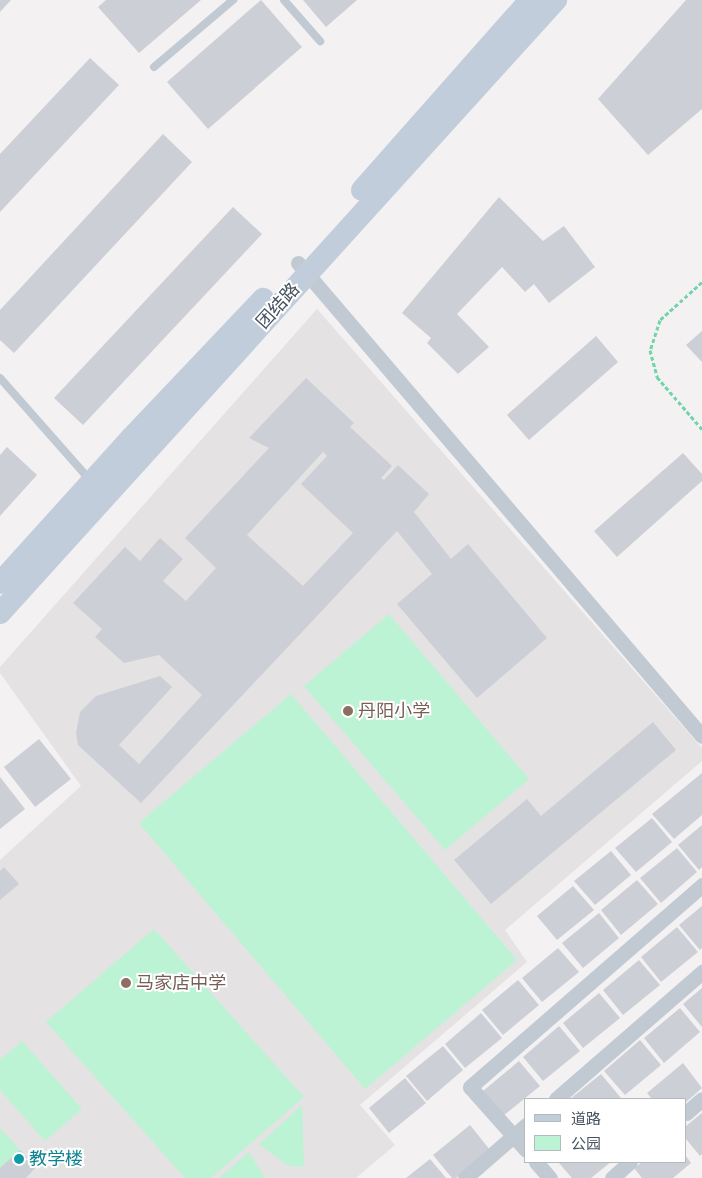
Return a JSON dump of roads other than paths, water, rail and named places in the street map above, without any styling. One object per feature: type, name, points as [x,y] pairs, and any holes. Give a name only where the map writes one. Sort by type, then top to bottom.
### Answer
[{"type":"main road","name":"团结路","points":[[0,612],[302,268],[530,0]]},
{"type":"main road","name":"团结路","points":[[0,584],[92,481],[302,268],[556,0]]},
{"type":"street","points":[[302,268],[702,736]]},
{"type":"street","points":[[524,1148],[470,1087],[702,885]]},
{"type":"street","points":[[557,1098],[702,972]]},
{"type":"street","points":[[687,1112],[702,1099]]},
{"type":"street","points":[[465,1178],[524,1127]]},
{"type":"street","points":[[537,1163],[550,1178]]},
{"type":"street","points":[[612,1178],[629,1163]]},
{"type":"lane","points":[[154,67],[233,0]]},
{"type":"lane","points":[[284,0],[320,41]]},
{"type":"lane","points":[[0,378],[92,481]]},
{"type":"place","name":"丹阳小学","points":[[348,711]]},
{"type":"place","name":"马家店中学","points":[[126,983]]},
{"type":"place","name":"教学楼","points":[[19,1159]]}]
